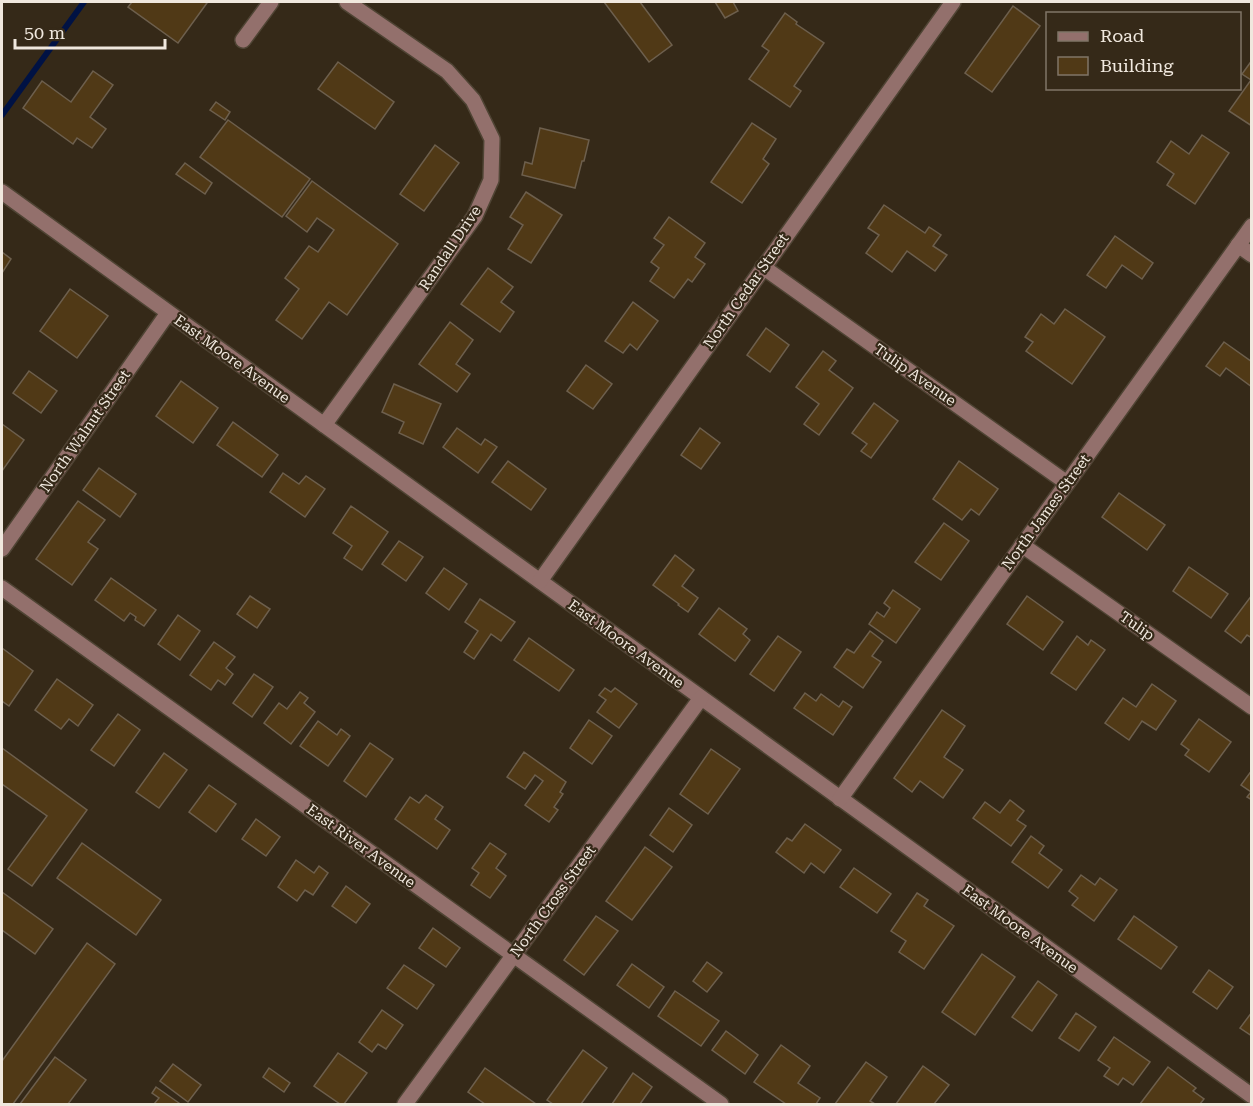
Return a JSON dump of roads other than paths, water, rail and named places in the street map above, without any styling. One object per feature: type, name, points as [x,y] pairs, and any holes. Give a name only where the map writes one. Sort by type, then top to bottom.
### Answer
[{"type":"street","points":[[243,40],[271,2]]},
{"type":"street","name":"Randall Drive","points":[[324,425],[475,216],[491,180],[492,139],[474,100],[447,71],[348,2]]},
{"type":"street","name":"North Cedar Street","points":[[540,581],[953,2]]},
{"type":"street","name":"East Moore Avenue","points":[[2,192],[1251,1096]]},
{"type":"street","name":"North James Street","points":[[840,799],[1251,226]]},
{"type":"street","points":[[1238,245],[1251,255]]},
{"type":"street","name":"Tulip Avenue","points":[[763,267],[1067,483]]},
{"type":"street","name":"North Walnut Street","points":[[2,549],[168,313]]},
{"type":"street","name":"Tulip","points":[[1022,545],[1251,707]]},
{"type":"street","name":"East River Avenue","points":[[2,588],[721,1104]]},
{"type":"street","name":"North Cross Street","points":[[405,1104],[700,698]]},
{"type":"waterway","points":[[2,115],[84,2]]}]
